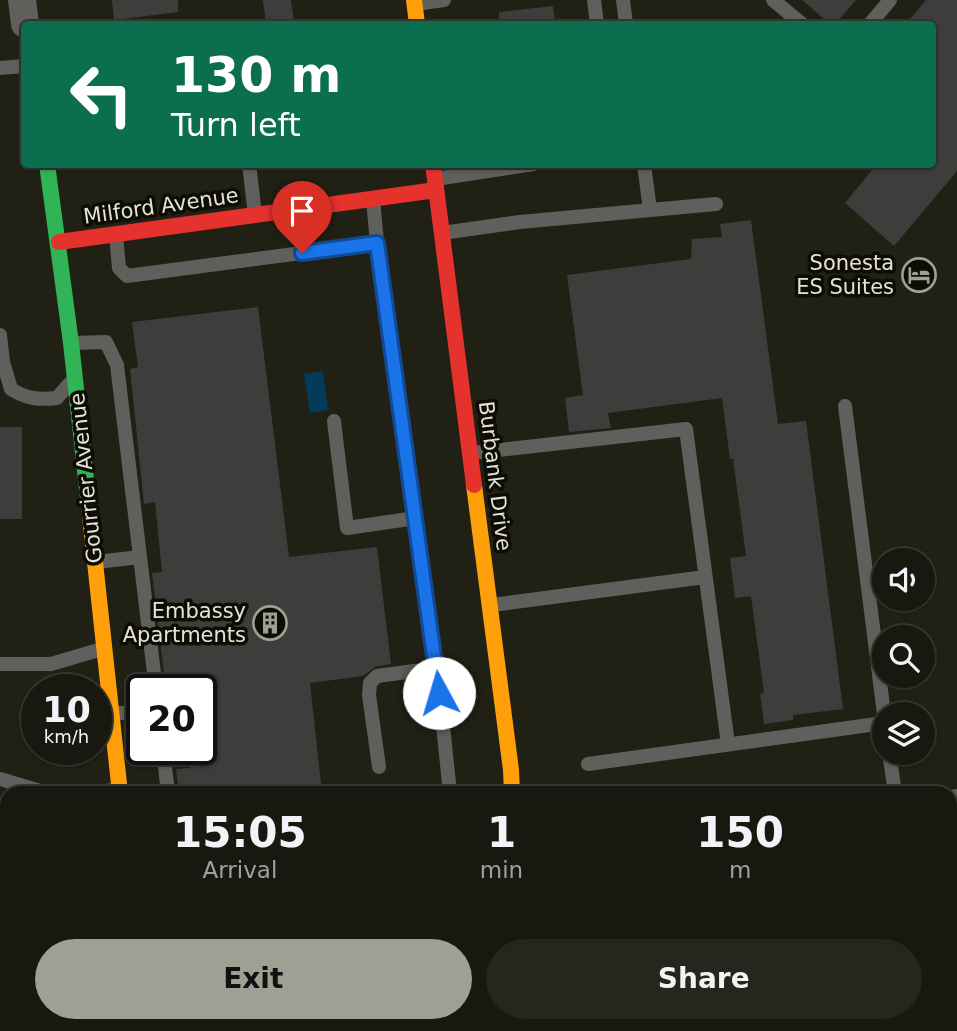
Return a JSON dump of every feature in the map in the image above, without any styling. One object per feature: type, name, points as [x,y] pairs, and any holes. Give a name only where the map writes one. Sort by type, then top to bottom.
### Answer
[{"type":"street","points":[[22,0],[25,21]]},
{"type":"street","points":[[414,2],[417,21]]},
{"type":"street","name":"Gourrier Avenue","points":[[48,168],[75,377],[107,674]]},
{"type":"street","name":"Milford Avenue","points":[[59,242],[373,198],[435,178]]},
{"type":"street","name":"Burbank Drive","points":[[435,178],[512,786]]},
{"type":"street","name":"Gourrier Avenue","points":[[112,714],[119,786]]},
{"type":"lane","points":[[414,2],[444,0]]},
{"type":"lane","points":[[594,0],[597,21]]},
{"type":"lane","points":[[623,0],[626,21]]},
{"type":"lane","points":[[773,0],[798,21]]},
{"type":"lane","points":[[872,21],[890,0]]},
{"type":"lane","points":[[0,68],[21,66]]},
{"type":"lane","points":[[249,168],[255,215]]},
{"type":"lane","points":[[435,178],[506,168]]},
{"type":"lane","points":[[645,168],[650,210]]},
{"type":"lane","points":[[373,198],[377,243],[437,668],[449,786]]},
{"type":"lane","points":[[442,233],[520,222],[716,204]]},
{"type":"lane","points":[[116,234],[119,268],[127,276],[377,243]]},
{"type":"lane","points":[[0,335],[3,362],[11,389],[20,395],[41,400],[57,398],[75,377]]},
{"type":"lane","points":[[71,343],[106,342],[117,365],[154,674]]},
{"type":"lane","points":[[845,406],[882,702]]},
{"type":"lane","points":[[334,421],[347,528],[416,518]]},
{"type":"lane","points":[[471,454],[687,429],[728,744]]},
{"type":"lane","points":[[95,562],[140,557]]},
{"type":"lane","points":[[491,605],[705,577]]},
{"type":"lane","points":[[0,664],[51,664],[104,649]]},
{"type":"lane","points":[[379,767],[369,695],[370,684],[377,676],[437,668]]},
{"type":"lane","points":[[112,714],[126,713]]},
{"type":"lane","points":[[588,764],[872,725]]},
{"type":"lane","points":[[165,765],[167,786]]},
{"type":"lane","points":[[891,765],[894,786]]},
{"type":"water","points":[[323,371],[328,410],[310,413],[304,374]]},
{"type":"building","points":[[112,0],[178,0],[178,12],[114,20]]},
{"type":"building","points":[[263,0],[291,0],[294,21],[266,21]]},
{"type":"building","points":[[802,0],[856,0],[838,21],[826,21]]},
{"type":"building","points":[[926,0],[957,0],[957,171],[894,246],[845,203],[874,168],[936,168],[936,21],[908,21]]},
{"type":"building","points":[[553,6],[555,21],[499,21],[499,12]]},
{"type":"building","points":[[751,220],[778,424],[806,421],[843,709],[793,715],[793,720],[764,724],[760,694],[764,693],[751,596],[735,598],[730,558],[746,556],[722,398],[608,413],[611,428],[569,432],[565,398],[583,395],[567,275],[691,259],[692,239],[722,237],[720,224]]},
{"type":"building","points":[[258,307],[289,557],[377,547],[391,664],[375,667],[363,676],[310,683],[321,786],[178,786],[176,769],[190,768],[190,765],[217,765],[217,674],[164,674],[152,573],[162,572],[155,502],[144,504],[130,369],[138,367],[132,322]]},
{"type":"building","points":[[0,427],[22,427],[22,519],[0,519]]},
{"type":"traffic: fast","points":[[48,168],[90,516]]},
{"type":"traffic: slow","points":[[414,0],[417,21]]},
{"type":"traffic: slow","points":[[474,485],[512,786]]},
{"type":"traffic: slow","points":[[90,516],[119,786]]},
{"type":"traffic: jam","points":[[434,168],[474,485]]},
{"type":"traffic: jam","points":[[59,242],[436,190]]},
{"type":"place","name":"Sonesta ES Suites","points":[[919,275]]},
{"type":"place","name":"Embassy Apartments","points":[[270,623]]},
{"type":"route","points":[[302,253],[377,243],[439,693]]}]
